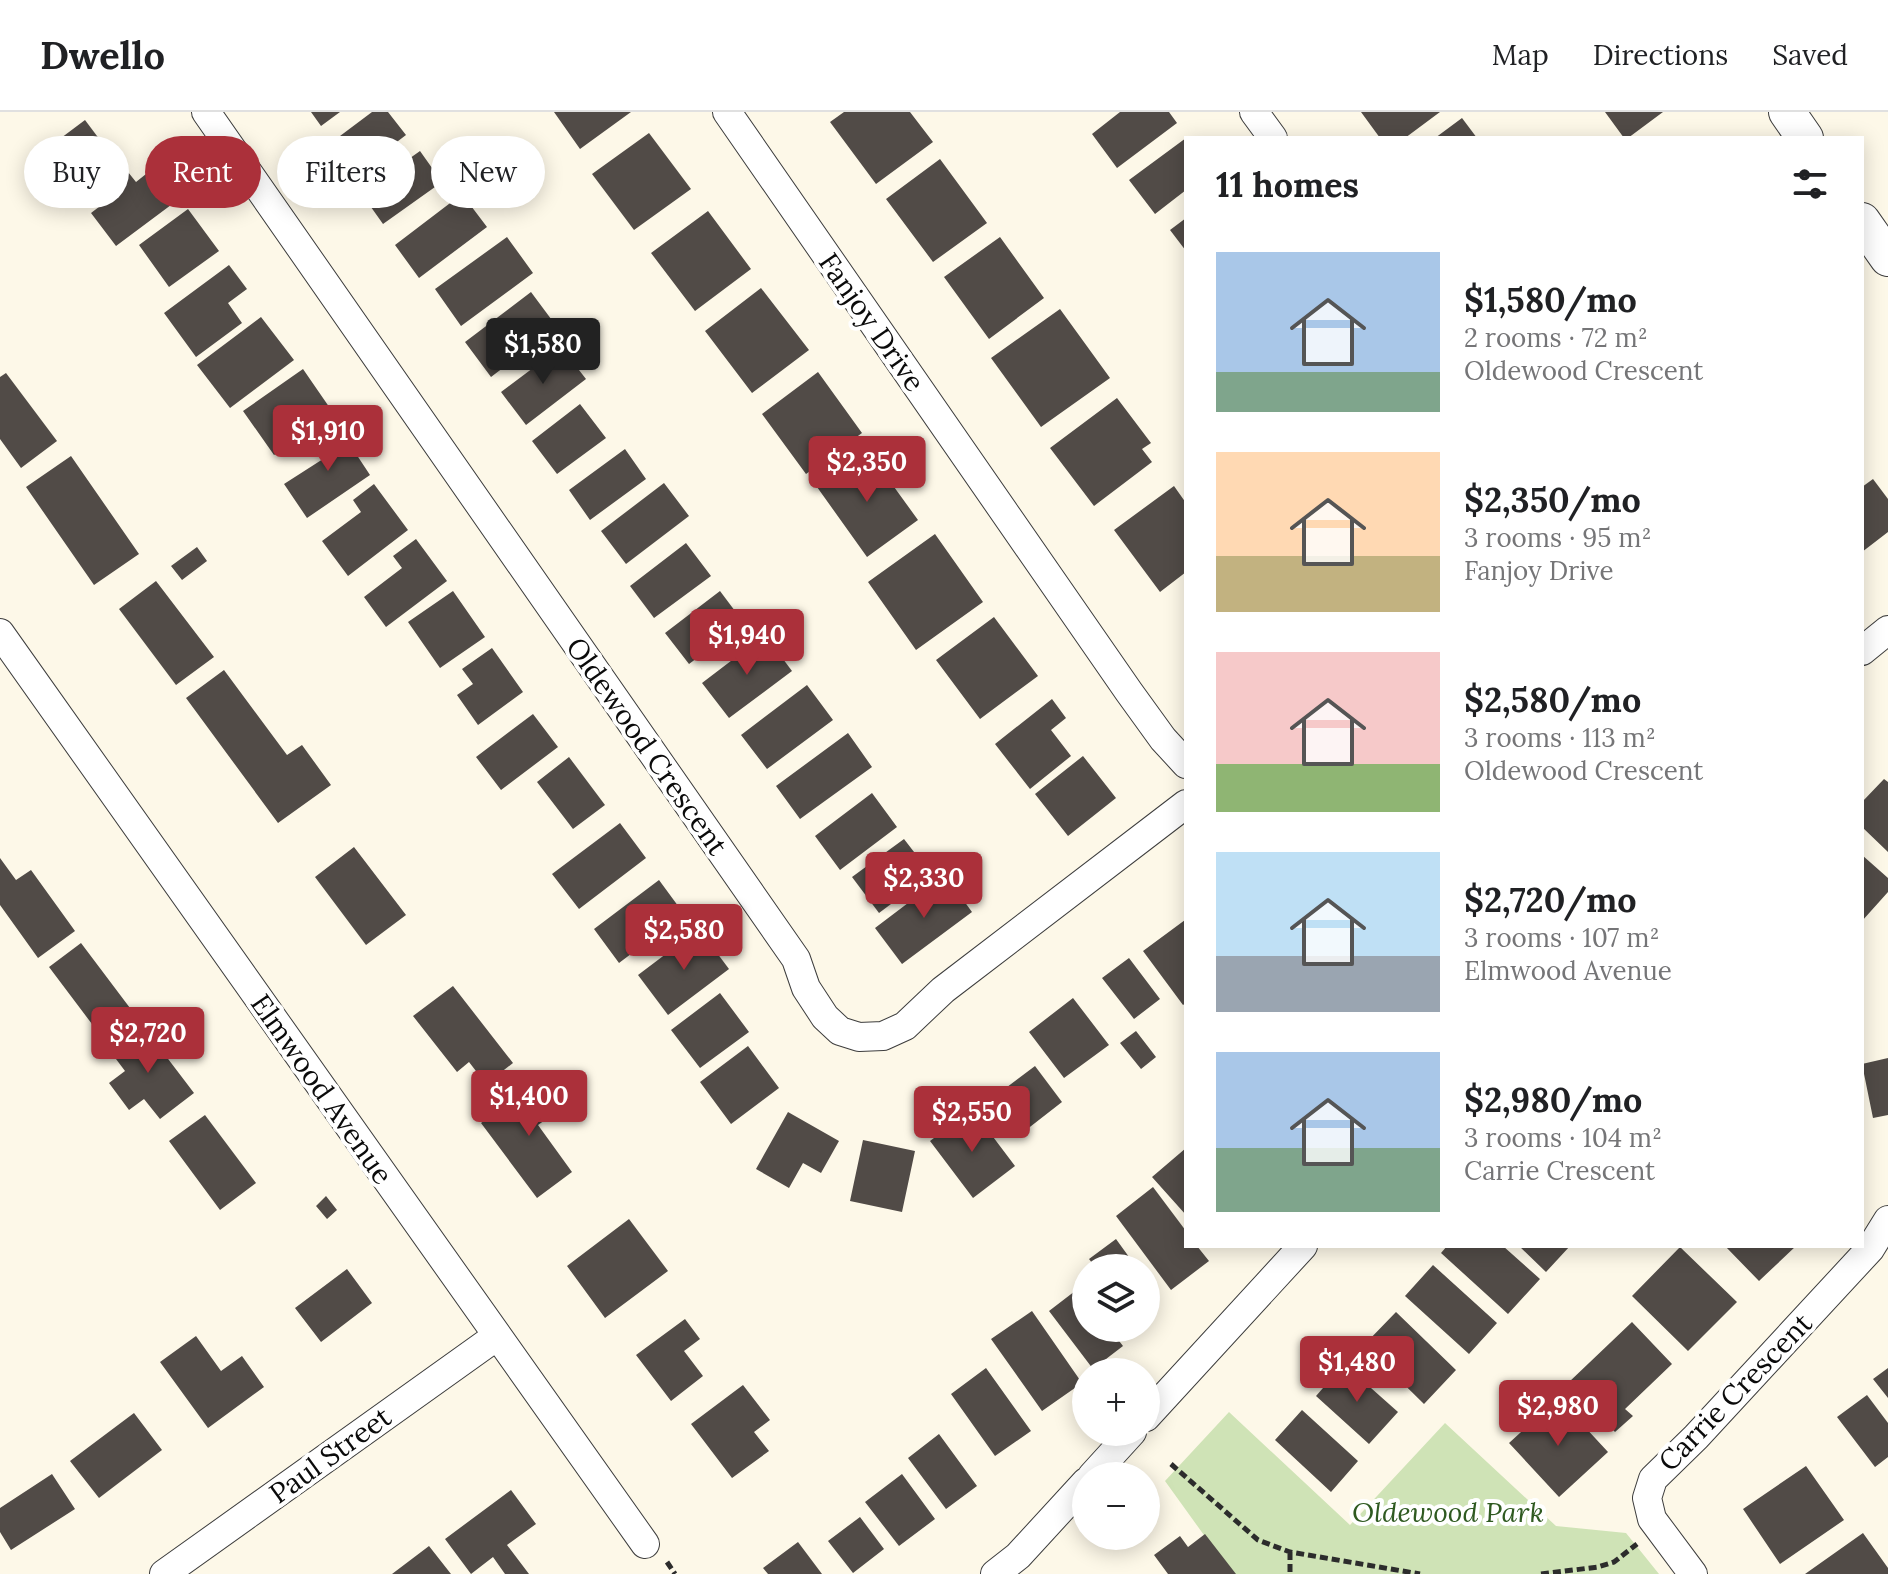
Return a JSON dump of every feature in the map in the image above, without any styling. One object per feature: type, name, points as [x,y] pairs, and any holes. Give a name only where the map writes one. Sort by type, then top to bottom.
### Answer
[{"type":"street","name":"Oldewood Crescent","points":[[206,112],[796,959],[806,988],[825,1017],[840,1031],[859,1037],[883,1036],[905,1026],[943,990],[1184,806]]},
{"type":"street","name":"Fanjoy Drive","points":[[727,112],[1129,692],[1184,762]]},
{"type":"street","points":[[1254,112],[1272,136]]},
{"type":"street","points":[[1787,112],[1804,136]]},
{"type":"street","points":[[1864,224],[1888,258]]},
{"type":"street","points":[[1864,649],[1888,630]]},
{"type":"street","name":"Elmwood Avenue","points":[[0,633],[645,1544]]},
{"type":"street","name":"Carrie Crescent","points":[[1693,1574],[1652,1519],[1647,1498],[1653,1479],[1696,1437],[1870,1249],[1888,1220]]},
{"type":"street","points":[[1160,1402],[1301,1248]]},
{"type":"street","name":"Paul Street","points":[[164,1574],[497,1336]]},
{"type":"street","points":[[1105,1462],[1119,1446]]},
{"type":"street","points":[[995,1574],[1018,1556],[1072,1497]]},
{"type":"path","points":[[1171,1464],[1258,1540],[1290,1552],[1420,1574]]},
{"type":"path","points":[[1541,1574],[1614,1562],[1638,1543]]},
{"type":"path","points":[[1290,1552],[1290,1574]]},
{"type":"green space","name":"Oldewood Park","points":[[1229,1412],[1350,1525],[1445,1423],[1556,1526],[1626,1533],[1659,1574],[1232,1574],[1165,1481]]},
{"type":"building","points":[[311,112],[340,112],[321,126]]},
{"type":"building","points":[[372,112],[388,112],[406,135],[405,136],[340,136]]},
{"type":"building","points":[[554,112],[631,112],[580,149]]},
{"type":"building","points":[[844,112],[910,112],[933,142],[876,184],[830,122]]},
{"type":"building","points":[[1120,112],[1169,112],[1177,123],[1117,168],[1092,134]]},
{"type":"building","points":[[1361,112],[1440,112],[1408,136],[1379,136]]},
{"type":"building","points":[[1605,112],[1663,112],[1631,136],[1623,136]]},
{"type":"building","points":[[1462,118],[1476,136],[1438,136]]},
{"type":"building","points":[[85,120],[97,136],[64,136]]},
{"type":"building","points":[[649,133],[691,189],[634,230],[592,174]]},
{"type":"building","points":[[1184,139],[1184,192],[1155,214],[1129,180]]},
{"type":"building","points":[[420,151],[431,166],[431,190],[415,201],[415,155]]},
{"type":"building","points":[[940,159],[987,223],[933,262],[886,199]]},
{"type":"building","points":[[129,173],[136,182],[145,175],[145,208],[167,208],[116,246],[91,213],[98,208],[129,208]]},
{"type":"building","points":[[372,208],[405,208],[383,224]]},
{"type":"building","points":[[444,208],[473,208],[487,227],[419,278],[395,245]]},
{"type":"building","points":[[188,209],[219,251],[169,287],[139,245]]},
{"type":"building","points":[[708,211],[751,269],[695,311],[651,253]]},
{"type":"building","points":[[1184,220],[1184,248],[1170,230]]},
{"type":"building","points":[[507,237],[533,273],[461,326],[435,289]]},
{"type":"building","points":[[1000,237],[1044,298],[989,339],[944,277]]},
{"type":"building","points":[[229,265],[247,289],[228,303],[242,323],[196,357],[164,313]]},
{"type":"building","points":[[761,288],[809,350],[752,393],[705,331]]},
{"type":"building","points":[[531,292],[557,327],[491,377],[465,342]]},
{"type":"building","points":[[1060,309],[1110,378],[1041,427],[991,358]]},
{"type":"building","points":[[261,317],[294,360],[230,408],[197,365]]},
{"type":"building","points":[[561,347],[586,379],[526,425],[501,392]]},
{"type":"building","points":[[303,369],[334,414],[274,455],[243,411]]},
{"type":"building","points":[[818,372],[862,433],[806,474],[762,414]]},
{"type":"building","points":[[6,373],[57,441],[21,468],[0,439],[0,377]]},
{"type":"building","points":[[1117,398],[1151,443],[1142,449],[1152,462],[1094,506],[1050,448]]},
{"type":"building","points":[[580,404],[606,438],[557,474],[532,441]]},
{"type":"building","points":[[337,425],[370,475],[307,518],[284,484],[323,459],[311,442]]},
{"type":"building","points":[[625,449],[646,479],[590,520],[569,490]]},
{"type":"building","points":[[868,451],[918,520],[867,557],[817,487]]},
{"type":"building","points":[[71,456],[139,554],[94,585],[26,487]]},
{"type":"building","points":[[1873,479],[1888,499],[1888,532],[1864,550],[1864,486]]},
{"type":"building","points":[[664,483],[689,516],[626,564],[601,531]]},
{"type":"building","points":[[374,484],[408,530],[348,576],[322,541],[361,512],[353,500]]},
{"type":"building","points":[[1174,486],[1184,500],[1184,574],[1160,592],[1114,530]]},
{"type":"building","points":[[935,534],[983,602],[916,650],[868,582]]},
{"type":"building","points":[[416,539],[447,581],[386,627],[364,597],[402,568],[393,556]]},
{"type":"building","points":[[686,543],[711,576],[654,618],[630,586]]},
{"type":"building","points":[[197,547],[207,561],[182,580],[171,566]]},
{"type":"building","points":[[156,581],[214,657],[176,685],[119,609]]},
{"type":"building","points":[[453,591],[485,637],[440,668],[408,622]]},
{"type":"building","points":[[720,591],[744,623],[689,664],[665,633]]},
{"type":"building","points":[[994,617],[1038,676],[980,719],[936,660]]},
{"type":"building","points":[[765,635],[792,671],[729,718],[702,683]]},
{"type":"building","points":[[492,648],[523,692],[478,725],[457,695],[473,684],[462,669]]},
{"type":"building","points":[[224,670],[287,755],[302,745],[331,785],[278,823],[186,698]]},
{"type":"building","points":[[807,685],[833,720],[767,769],[741,735]]},
{"type":"building","points":[[1052,699],[1066,718],[1051,730],[1071,756],[1030,789],[995,744]]},
{"type":"building","points":[[533,714],[558,747],[501,790],[476,757]]},
{"type":"building","points":[[848,733],[872,767],[800,819],[776,786]]},
{"type":"building","points":[[1083,756],[1116,798],[1068,836],[1035,794]]},
{"type":"building","points":[[569,757],[605,805],[573,829],[537,782]]},
{"type":"building","points":[[1884,779],[1888,782],[1888,852],[1864,829],[1864,800]]},
{"type":"building","points":[[872,793],[897,827],[840,870],[815,836]]},
{"type":"building","points":[[620,823],[646,858],[579,909],[552,874]]},
{"type":"building","points":[[904,839],[931,874],[879,913],[852,877]]},
{"type":"building","points":[[354,847],[406,915],[366,945],[315,877]]},
{"type":"building","points":[[1864,857],[1888,878],[1888,892],[1864,919]]},
{"type":"building","points":[[0,858],[16,880],[31,870],[75,931],[38,958],[0,905]]},
{"type":"building","points":[[945,875],[972,912],[902,964],[875,928]]},
{"type":"building","points":[[659,880],[684,914],[619,963],[594,929]]},
{"type":"building","points":[[1184,921],[1184,1004],[1183,1005],[1143,951]]},
{"type":"building","points":[[699,929],[729,969],[668,1015],[638,975]]},
{"type":"building","points":[[81,943],[133,1012],[101,1036],[49,967]]},
{"type":"building","points":[[1129,958],[1160,999],[1134,1019],[1102,978]]},
{"type":"building","points":[[453,986],[513,1063],[486,1084],[469,1062],[457,1072],[413,1016]]},
{"type":"building","points":[[720,993],[749,1032],[700,1068],[671,1030]]},
{"type":"building","points":[[1073,998],[1109,1045],[1064,1078],[1029,1032]]},
{"type":"building","points":[[143,1026],[194,1093],[160,1119],[144,1099],[129,1110],[109,1083],[125,1071],[110,1051]]},
{"type":"building","points":[[1136,1031],[1156,1057],[1141,1069],[1120,1043]]},
{"type":"building","points":[[748,1046],[779,1088],[731,1124],[700,1082]]},
{"type":"building","points":[[1888,1058],[1888,1115],[1873,1118],[1864,1064]]},
{"type":"building","points":[[1035,1066],[1062,1102],[1017,1137],[990,1100]]},
{"type":"building","points":[[540,1079],[562,1108],[538,1125],[572,1172],[537,1198],[481,1123]]},
{"type":"building","points":[[972,1109],[1015,1166],[973,1198],[930,1141]]},
{"type":"building","points":[[788,1112],[839,1141],[821,1173],[803,1163],[789,1188],[756,1169]]},
{"type":"building","points":[[205,1115],[256,1183],[220,1210],[169,1141]]},
{"type":"building","points":[[863,1140],[915,1151],[902,1212],[850,1201]]},
{"type":"building","points":[[1184,1150],[1184,1213],[1152,1177]]},
{"type":"building","points":[[1153,1187],[1184,1228],[1184,1248],[1199,1248],[1209,1261],[1171,1290],[1160,1275],[1160,1254],[1144,1254],[1116,1216]]},
{"type":"building","points":[[326,1196],[337,1210],[327,1219],[316,1206]]},
{"type":"building","points":[[629,1219],[668,1271],[605,1318],[567,1266]]},
{"type":"building","points":[[1116,1239],[1127,1254],[1096,1254]]},
{"type":"building","points":[[1445,1248],[1505,1248],[1540,1279],[1508,1314],[1441,1253]]},
{"type":"building","points":[[1521,1248],[1568,1248],[1546,1272]]},
{"type":"building","points":[[1681,1248],[1737,1302],[1688,1351],[1632,1296]]},
{"type":"building","points":[[1727,1248],[1794,1248],[1759,1281]]},
{"type":"building","points":[[1433,1265],[1497,1323],[1469,1354],[1405,1296]]},
{"type":"building","points":[[347,1269],[372,1303],[321,1342],[295,1308]]},
{"type":"building","points":[[1072,1293],[1072,1341],[1049,1311]]},
{"type":"building","points":[[1032,1311],[1072,1369],[1072,1390],[1042,1411],[991,1339]]},
{"type":"building","points":[[1396,1312],[1456,1370],[1424,1404],[1364,1345]]},
{"type":"building","points":[[685,1319],[700,1339],[684,1351],[703,1376],[671,1401],[636,1355]]},
{"type":"building","points":[[1632,1322],[1672,1364],[1625,1409],[1633,1416],[1615,1432],[1568,1383]]},
{"type":"building","points":[[196,1336],[221,1371],[242,1356],[264,1387],[208,1428],[160,1362]]},
{"type":"building","points":[[1073,1342],[1120,1342],[1123,1346],[1107,1358],[1085,1358]]},
{"type":"building","points":[[1344,1364],[1398,1412],[1369,1444],[1316,1396]]},
{"type":"building","points":[[986,1368],[1031,1431],[995,1456],[951,1394]]},
{"type":"building","points":[[1888,1368],[1888,1398],[1873,1379]]},
{"type":"building","points":[[743,1385],[770,1420],[754,1432],[769,1451],[732,1478],[691,1424]]},
{"type":"building","points":[[1867,1395],[1888,1423],[1888,1457],[1875,1467],[1837,1417]]},
{"type":"building","points":[[1558,1398],[1608,1452],[1559,1497],[1509,1443]]},
{"type":"building","points":[[1302,1410],[1358,1461],[1331,1492],[1275,1440]]},
{"type":"building","points":[[134,1413],[162,1450],[99,1498],[70,1461]]},
{"type":"building","points":[[939,1434],[977,1486],[946,1509],[908,1458]]},
{"type":"building","points":[[1806,1466],[1844,1520],[1780,1564],[1743,1509]]},
{"type":"building","points":[[52,1474],[75,1509],[11,1550],[0,1532],[0,1508]]},
{"type":"building","points":[[902,1474],[935,1519],[899,1546],[865,1502]]},
{"type":"building","points":[[511,1490],[536,1524],[507,1545],[529,1574],[505,1574],[493,1557],[471,1574],[445,1539]]},
{"type":"building","points":[[860,1517],[884,1549],[853,1573],[828,1541]]},
{"type":"building","points":[[1863,1533],[1888,1568],[1888,1574],[1805,1574]]},
{"type":"building","points":[[1205,1534],[1236,1574],[1168,1574],[1154,1555],[1180,1536],[1188,1547]]},
{"type":"building","points":[[798,1542],[822,1574],[768,1574],[763,1568]]},
{"type":"building","points":[[429,1546],[451,1574],[392,1574]]}]
